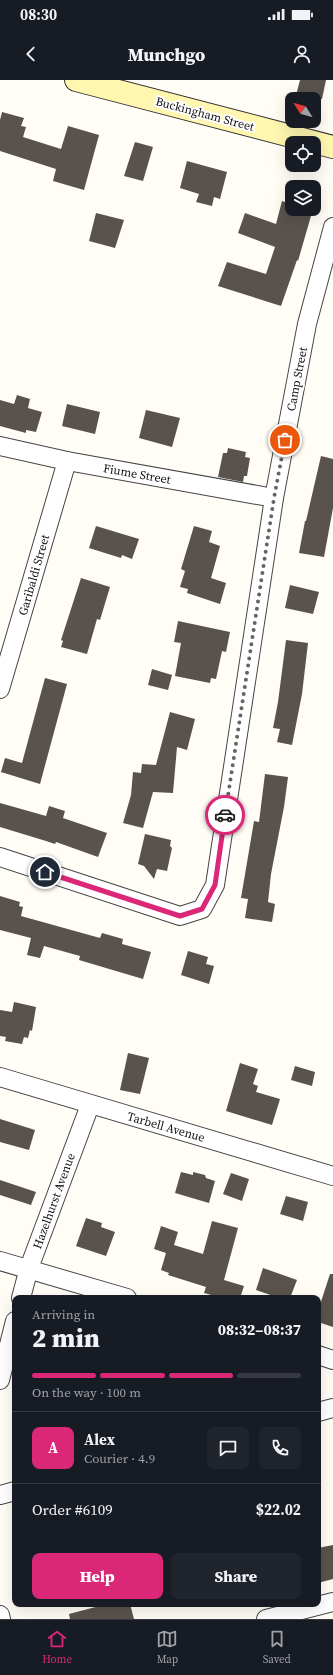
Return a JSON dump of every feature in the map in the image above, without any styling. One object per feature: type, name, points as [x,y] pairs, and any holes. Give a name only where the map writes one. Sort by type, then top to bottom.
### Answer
[{"type":"main road","name":"Buckingham Street","points":[[76,80],[333,147]]},
{"type":"street","name":"Camp Street","points":[[0,857],[180,916],[202,909],[215,885],[274,498],[307,324],[333,227]]},
{"type":"street","name":"Fiume Street","points":[[0,446],[67,461],[274,498]]},
{"type":"street","name":"Garibaldi Street","points":[[0,689],[67,461]]},
{"type":"street","name":"Tarbell Avenue","points":[[0,1077],[333,1176]]},
{"type":"street","name":"Hazelhurst Avenue","points":[[22,1295],[29,1268],[90,1105]]},
{"type":"street","points":[[0,1261],[29,1268],[117,1295]]},
{"type":"street","points":[[0,1380],[12,1333]]},
{"type":"street","points":[[321,1356],[333,1360]]},
{"type":"street","points":[[321,1411],[333,1408]]},
{"type":"street","points":[[0,1495],[12,1492]]},
{"type":"street","points":[[321,1605],[333,1602]]},
{"type":"street","points":[[266,1619],[313,1607]]},
{"type":"street","points":[[0,1615],[1,1619]]},
{"type":"building","points":[[300,80],[326,80],[322,99],[321,92],[297,92]]},
{"type":"building","points":[[2,112],[24,118],[21,126],[26,127],[23,137],[61,149],[68,126],[99,135],[84,190],[53,181],[56,169],[0,151],[0,120]]},
{"type":"building","points":[[135,142],[153,147],[143,181],[124,176]]},
{"type":"building","points":[[187,161],[227,172],[220,199],[214,197],[212,206],[196,202],[199,194],[180,188]]},
{"type":"building","points":[[282,201],[285,202],[285,216],[311,216],[298,261],[297,260],[281,306],[218,286],[227,262],[266,274],[275,247],[238,233],[245,213],[276,224]]},
{"type":"building","points":[[96,213],[124,220],[115,248],[89,241]]},
{"type":"building","points":[[17,395],[30,399],[28,408],[42,412],[36,432],[26,430],[26,433],[0,426],[0,400],[14,404]]},
{"type":"building","points":[[67,404],[100,412],[95,434],[62,426]]},
{"type":"building","points":[[146,410],[180,418],[172,447],[139,438]]},
{"type":"building","points":[[228,448],[246,452],[245,457],[250,458],[247,476],[244,476],[243,482],[218,477],[223,453],[227,453]]},
{"type":"building","points":[[321,456],[333,459],[333,508],[324,557],[299,553],[305,521]]},
{"type":"building","points":[[96,526],[139,539],[132,559],[122,555],[121,558],[89,548]]},
{"type":"building","points":[[194,526],[212,531],[209,542],[220,546],[211,578],[226,583],[220,604],[187,593],[188,589],[180,587],[185,571],[181,569]]},
{"type":"building","points":[[81,578],[110,587],[100,620],[97,619],[87,654],[61,647],[63,641],[61,640]]},
{"type":"building","points":[[290,585],[319,592],[313,614],[285,608]]},
{"type":"building","points":[[178,621],[230,632],[226,652],[222,651],[216,679],[211,678],[210,683],[175,676],[181,643],[174,642]]},
{"type":"building","points":[[286,640],[308,643],[302,694],[292,745],[277,742],[280,729],[273,728]]},
{"type":"building","points":[[152,669],[172,675],[168,690],[148,685]]},
{"type":"building","points":[[45,678],[67,684],[40,784],[1,772],[5,758],[22,763]]},
{"type":"building","points":[[170,712],[195,719],[187,750],[177,747],[173,793],[153,792],[143,828],[123,823],[131,795],[133,772],[141,773],[142,764],[156,765]]},
{"type":"building","points":[[265,774],[288,777],[284,807],[271,874],[268,902],[275,904],[272,922],[245,918],[248,899],[241,898],[254,821],[259,822]]},
{"type":"building","points":[[0,803],[46,816],[49,806],[65,811],[63,818],[107,833],[98,857],[56,842],[55,844],[0,827]]},
{"type":"building","points":[[145,834],[171,840],[170,846],[172,848],[167,871],[157,869],[154,879],[144,866],[138,864]]},
{"type":"building","points":[[0,896],[20,902],[19,906],[23,907],[21,916],[100,938],[102,933],[123,939],[122,944],[151,952],[143,979],[79,960],[80,956],[44,946],[40,958],[27,955],[31,938],[0,930]]},
{"type":"building","points":[[188,951],[208,957],[206,964],[214,966],[209,984],[181,975]]},
{"type":"building","points":[[14,1002],[36,1007],[32,1031],[30,1030],[28,1038],[24,1037],[22,1044],[5,1041],[6,1037],[0,1036],[0,1010],[12,1012]]},
{"type":"building","points":[[128,1053],[149,1058],[140,1094],[120,1090]]},
{"type":"building","points":[[240,1063],[258,1069],[253,1084],[258,1086],[256,1092],[280,1099],[272,1125],[226,1111]]},
{"type":"building","points":[[295,1066],[315,1072],[312,1086],[291,1080]]},
{"type":"building","points":[[0,1119],[35,1130],[29,1150],[0,1142]]},
{"type":"building","points":[[181,1172],[193,1175],[193,1172],[205,1175],[206,1178],[215,1181],[209,1203],[175,1193]]},
{"type":"building","points":[[231,1173],[249,1179],[242,1201],[223,1194]]},
{"type":"building","points":[[0,1180],[36,1192],[31,1205],[0,1195]]},
{"type":"building","points":[[286,1196],[308,1202],[303,1221],[280,1214]]},
{"type":"building","points":[[86,1218],[102,1223],[101,1227],[115,1232],[106,1256],[76,1246]]},
{"type":"building","points":[[212,1221],[238,1228],[224,1280],[244,1286],[241,1295],[211,1295],[204,1293],[206,1287],[168,1275],[169,1273],[161,1270],[166,1253],[154,1249],[161,1226],[178,1232],[174,1245],[203,1254]]},
{"type":"building","points":[[263,1268],[297,1280],[291,1295],[270,1295],[256,1290]]},
{"type":"building","points":[[330,1274],[333,1274],[333,1327],[321,1323],[321,1302]]},
{"type":"building","points":[[333,1545],[333,1579],[321,1582],[321,1547]]},
{"type":"building","points":[[96,1607],[131,1607],[134,1619],[70,1619],[69,1614]]},
{"type":"way so far","points":[[225,815],[274,498],[285,440]]},
{"type":"route","points":[[45,872],[180,916],[202,909],[215,885],[225,815]]}]
